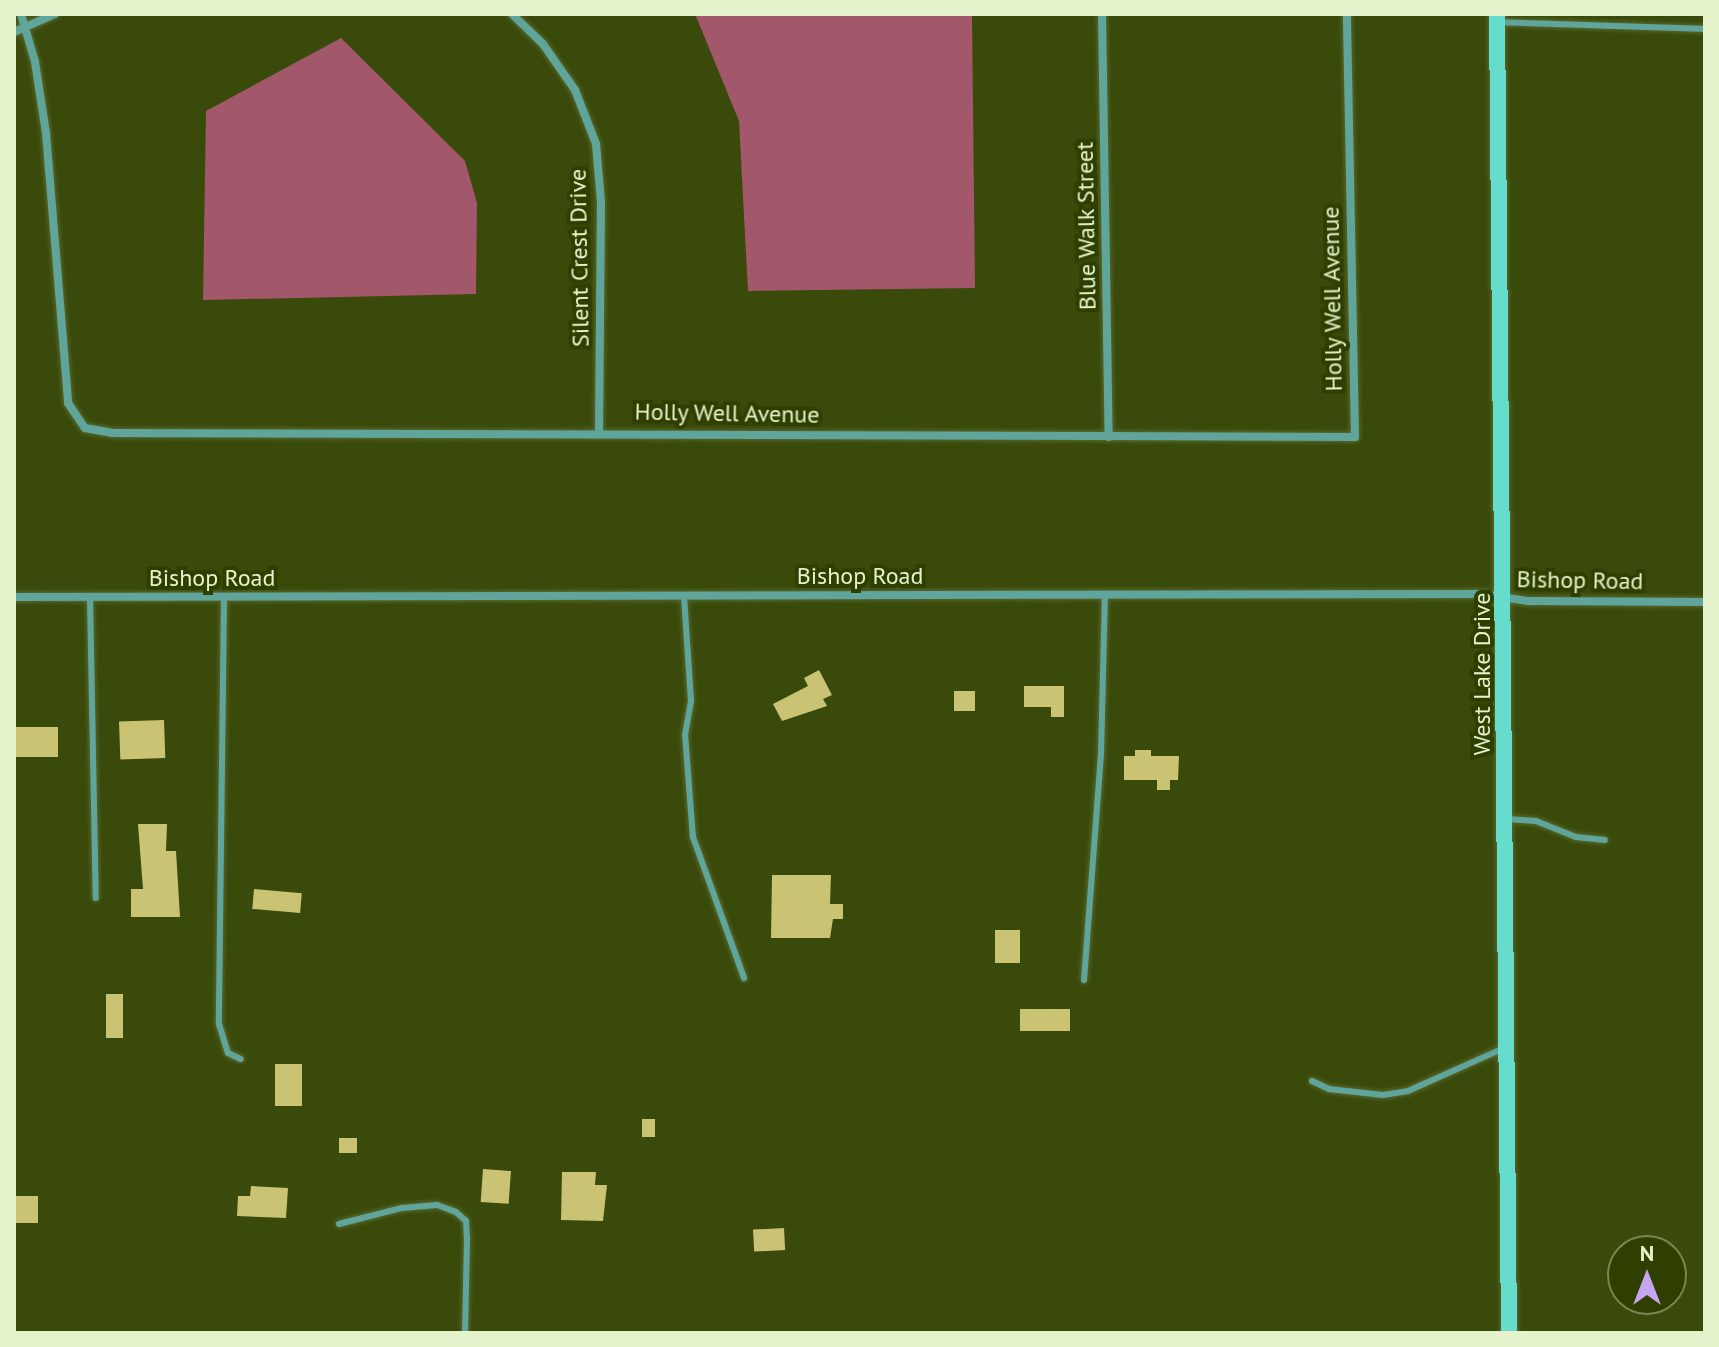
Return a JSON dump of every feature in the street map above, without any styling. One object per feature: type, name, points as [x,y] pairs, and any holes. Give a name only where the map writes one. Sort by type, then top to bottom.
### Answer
[{"type":"street","points":[[21,14],[23,26]]},
{"type":"street","points":[[14,32],[55,14]]},
{"type":"street","name":"Silent Crest Drive","points":[[512,14],[543,44],[575,90],[596,144],[601,202],[599,432]]},
{"type":"street","name":"Blue Walk Street","points":[[1102,14],[1109,437]]},
{"type":"street","name":"Holly Well Avenue","points":[[23,26],[46,133],[68,403],[85,428],[112,433],[599,432],[1355,437],[1347,14]]},
{"type":"street","name":"West Lake Drive","points":[[1497,18],[1505,598],[1509,1333]]},
{"type":"street","points":[[14,21],[23,26]]},
{"type":"street","name":"Bishop Road","points":[[14,597],[1481,594],[1505,598],[1705,602]]},
{"type":"lane","points":[[1549,24],[1550,14]]},
{"type":"lane","points":[[1607,14],[1607,25]]},
{"type":"lane","points":[[1497,18],[1549,24],[1705,29]]},
{"type":"lane","points":[[684,596],[691,701],[685,734],[693,837],[744,978]]},
{"type":"lane","points":[[1084,980],[1101,755],[1105,596]]},
{"type":"lane","points":[[90,598],[96,898]]},
{"type":"lane","points":[[224,598],[227,729],[219,1024],[228,1053],[241,1059]]},
{"type":"lane","points":[[1507,819],[1536,821],[1576,837],[1605,840]]},
{"type":"lane","points":[[1312,1081],[1329,1089],[1383,1095],[1408,1091],[1508,1047]]},
{"type":"lane","points":[[339,1224],[402,1208],[437,1205],[456,1212],[466,1221],[465,1333]]},
{"type":"shaded area","points":[[695,14],[972,14],[975,288],[748,291],[739,121]]},
{"type":"shaded area","points":[[341,38],[465,161],[477,203],[476,294],[203,300],[206,111]]},
{"type":"building","points":[[819,670],[832,695],[823,699],[827,706],[782,721],[773,704],[808,686],[804,678]]},
{"type":"building","points":[[1024,686],[1064,686],[1064,717],[1051,717],[1051,707],[1024,707]]},
{"type":"building","points":[[954,691],[975,691],[975,711],[954,711]]},
{"type":"building","points":[[164,720],[165,758],[120,760],[119,722]]},
{"type":"building","points":[[14,727],[58,727],[58,757],[14,757]]},
{"type":"building","points":[[1135,750],[1151,750],[1151,756],[1179,756],[1178,780],[1170,780],[1170,790],[1157,790],[1157,780],[1124,780],[1124,756],[1135,756]]},
{"type":"building","points":[[138,824],[167,824],[166,851],[176,851],[180,917],[131,917],[131,889],[143,889]]},
{"type":"building","points":[[772,875],[831,875],[830,904],[843,904],[843,919],[833,919],[830,938],[771,938]]},
{"type":"building","points":[[254,889],[302,893],[300,913],[252,909]]},
{"type":"building","points":[[995,930],[1020,930],[1020,963],[995,963]]},
{"type":"building","points":[[106,994],[123,994],[123,1038],[106,1038]]},
{"type":"building","points":[[1020,1009],[1070,1009],[1070,1031],[1020,1031]]},
{"type":"building","points":[[275,1064],[302,1064],[302,1106],[275,1106]]},
{"type":"building","points":[[642,1119],[655,1119],[655,1137],[642,1137]]},
{"type":"building","points":[[339,1138],[357,1138],[357,1153],[339,1153]]},
{"type":"building","points":[[483,1169],[511,1171],[509,1204],[481,1202]]},
{"type":"building","points":[[562,1172],[596,1172],[595,1185],[607,1185],[603,1221],[561,1220]]},
{"type":"building","points":[[251,1186],[288,1188],[286,1218],[237,1216],[238,1196],[250,1196]]},
{"type":"building","points":[[14,1196],[38,1196],[38,1223],[14,1223]]},
{"type":"building","points":[[784,1228],[785,1250],[754,1252],[753,1230]]}]
